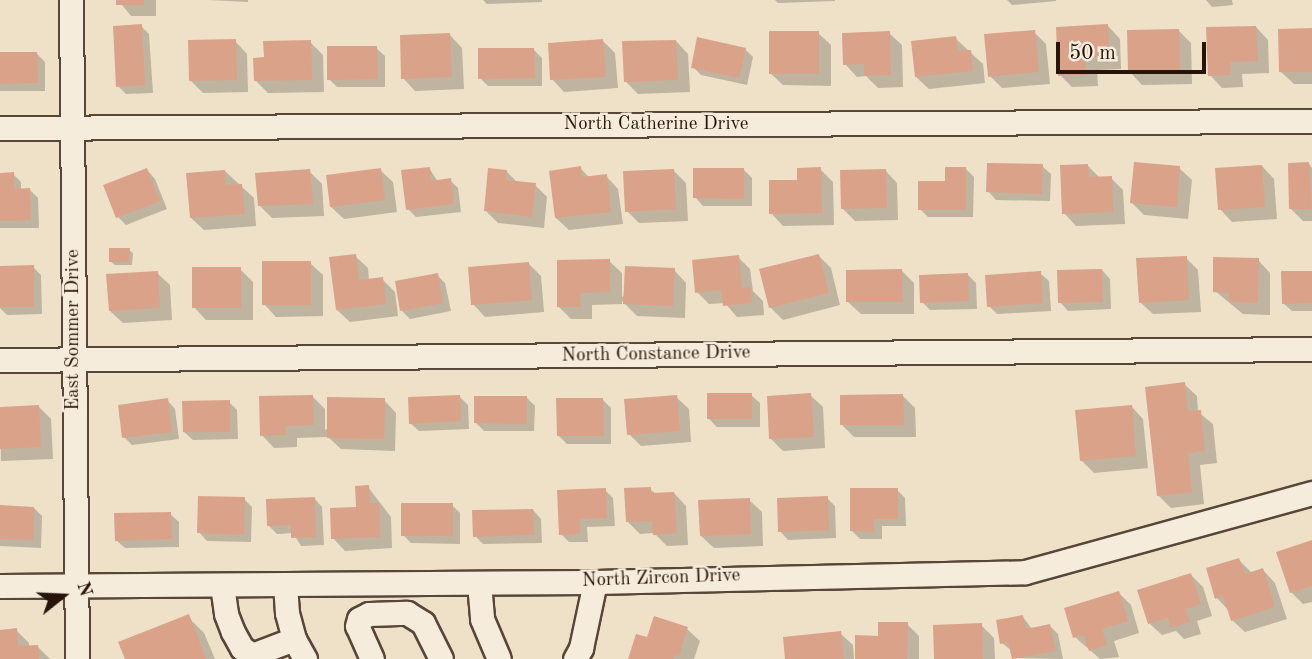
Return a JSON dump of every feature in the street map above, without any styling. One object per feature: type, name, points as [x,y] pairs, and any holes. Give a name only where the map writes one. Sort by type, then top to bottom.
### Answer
[{"type":"street","name":"East Sommer Drive","points":[[71,0],[77,659]]},
{"type":"street","name":"North Catherine Drive","points":[[0,128],[1312,121]]},
{"type":"street","name":"North Constance Drive","points":[[0,360],[1312,349]]},
{"type":"street","name":"North Zircon Drive","points":[[0,586],[595,582],[1025,572],[1312,493]]},
{"type":"street","points":[[575,659],[581,648],[595,582]]},
{"type":"street","points":[[479,583],[482,620],[499,659]]},
{"type":"street","points":[[222,585],[226,614],[248,655],[299,649],[287,613],[285,584]]},
{"type":"street","points":[[372,659],[357,626],[359,619],[369,614],[407,613],[423,624],[441,659]]},
{"type":"building","points":[[116,0],[144,0],[144,5],[116,5]]},
{"type":"building","points":[[142,24],[145,85],[116,87],[113,26]]},
{"type":"building","points":[[1108,24],[1110,57],[1085,58],[1086,75],[1058,76],[1056,27]]},
{"type":"building","points":[[1256,26],[1258,61],[1230,62],[1231,75],[1208,76],[1206,27]]},
{"type":"building","points":[[1312,28],[1312,72],[1279,72],[1278,29]]},
{"type":"building","points":[[1179,29],[1180,72],[1128,73],[1127,30]]},
{"type":"building","points":[[1035,30],[1039,72],[988,77],[984,34]]},
{"type":"building","points":[[769,31],[819,31],[819,74],[769,74]]},
{"type":"building","points":[[890,31],[891,75],[864,76],[864,64],[843,65],[842,33]]},
{"type":"building","points":[[450,33],[452,77],[401,79],[400,35]]},
{"type":"building","points":[[956,36],[958,51],[971,50],[973,71],[915,77],[911,41]]},
{"type":"building","points":[[697,37],[746,48],[739,78],[691,68]]},
{"type":"building","points":[[236,39],[237,80],[189,81],[188,40]]},
{"type":"building","points":[[603,39],[606,77],[550,80],[548,43]]},
{"type":"building","points":[[311,40],[312,80],[254,81],[253,58],[264,57],[263,41]]},
{"type":"building","points":[[676,40],[678,80],[624,82],[622,41]]},
{"type":"building","points":[[327,46],[377,46],[378,79],[327,80]]},
{"type":"building","points":[[478,48],[534,48],[535,78],[478,79]]},
{"type":"building","points":[[0,52],[37,52],[38,83],[0,84]]},
{"type":"building","points":[[1134,162],[1180,166],[1177,207],[1130,203]]},
{"type":"building","points":[[1309,162],[1312,209],[1289,209],[1288,163]]},
{"type":"building","points":[[987,163],[1043,164],[1042,194],[986,192]]},
{"type":"building","points":[[1088,164],[1089,177],[1112,176],[1113,212],[1062,214],[1060,165]]},
{"type":"building","points":[[1262,165],[1265,207],[1218,210],[1215,168]]},
{"type":"building","points":[[581,166],[582,177],[607,174],[611,212],[555,218],[549,171]]},
{"type":"building","points":[[430,167],[431,181],[451,178],[454,204],[406,210],[401,170]]},
{"type":"building","points":[[821,167],[822,213],[769,214],[769,180],[797,180],[797,168]]},
{"type":"building","points":[[945,167],[966,167],[966,210],[918,210],[918,181],[945,181]]},
{"type":"building","points":[[147,168],[160,201],[116,218],[103,185]]},
{"type":"building","points":[[381,168],[385,200],[330,207],[326,175]]},
{"type":"building","points":[[488,168],[507,170],[506,180],[536,183],[532,217],[484,211]]},
{"type":"building","points":[[693,168],[744,168],[744,199],[693,198]]},
{"type":"building","points":[[310,169],[313,204],[258,206],[255,173]]},
{"type":"building","points":[[674,169],[676,209],[625,212],[623,171]]},
{"type":"building","points":[[886,169],[887,208],[841,209],[840,170]]},
{"type":"building","points":[[225,170],[226,185],[242,184],[245,214],[190,218],[186,173]]},
{"type":"building","points":[[14,172],[14,189],[30,188],[31,220],[0,221],[0,173]]},
{"type":"building","points":[[109,248],[130,248],[129,262],[109,262]]},
{"type":"building","points":[[356,254],[359,280],[383,277],[386,304],[336,310],[329,257]]},
{"type":"building","points":[[819,254],[829,293],[769,308],[759,269]]},
{"type":"building","points":[[739,255],[742,288],[751,287],[752,303],[723,306],[721,290],[695,293],[692,260]]},
{"type":"building","points":[[1187,256],[1189,300],[1139,303],[1136,258]]},
{"type":"building","points":[[1213,257],[1259,258],[1258,303],[1229,302],[1229,293],[1213,292]]},
{"type":"building","points":[[610,259],[610,292],[580,293],[581,307],[557,307],[557,260]]},
{"type":"building","points":[[262,261],[311,261],[311,305],[262,305]]},
{"type":"building","points":[[529,262],[532,300],[471,305],[468,267]]},
{"type":"building","points":[[34,265],[34,307],[0,307],[0,266]]},
{"type":"building","points":[[625,266],[675,268],[673,306],[623,304]]},
{"type":"building","points":[[192,267],[241,267],[241,308],[192,308]]},
{"type":"building","points":[[902,269],[903,302],[846,302],[846,270]]},
{"type":"building","points":[[1102,269],[1103,302],[1058,303],[1057,270]]},
{"type":"building","points":[[158,271],[160,308],[109,311],[106,274]]},
{"type":"building","points":[[1041,271],[1043,303],[987,307],[985,275]]},
{"type":"building","points":[[1281,271],[1312,271],[1312,303],[1282,304]]},
{"type":"building","points":[[438,273],[443,303],[400,311],[395,281]]},
{"type":"building","points":[[968,273],[969,301],[920,303],[919,275]]},
{"type":"building","points":[[1185,382],[1188,411],[1201,410],[1205,451],[1188,453],[1192,492],[1157,496],[1145,387]]},
{"type":"building","points":[[707,393],[752,393],[752,419],[707,419]]},
{"type":"building","points":[[811,393],[814,437],[769,439],[767,396]]},
{"type":"building","points":[[903,394],[904,425],[840,425],[840,395]]},
{"type":"building","points":[[313,395],[314,425],[285,426],[286,435],[260,436],[259,396]]},
{"type":"building","points":[[460,395],[461,421],[409,424],[408,397]]},
{"type":"building","points":[[677,395],[680,431],[627,435],[624,399]]},
{"type":"building","points":[[474,396],[527,396],[527,424],[474,423]]},
{"type":"building","points":[[327,397],[385,398],[384,439],[327,438]]},
{"type":"building","points":[[168,398],[172,432],[122,438],[118,405]]},
{"type":"building","points":[[556,398],[603,398],[604,436],[557,436]]},
{"type":"building","points":[[230,400],[230,432],[183,432],[182,401]]},
{"type":"building","points":[[39,405],[41,447],[0,449],[0,407]]},
{"type":"building","points":[[1132,405],[1136,456],[1080,461],[1075,410]]},
{"type":"building","points":[[369,485],[370,503],[379,503],[380,537],[331,539],[330,508],[356,507],[355,486]]},
{"type":"building","points":[[651,487],[651,493],[674,492],[677,533],[653,535],[652,521],[626,522],[624,488]]},
{"type":"building","points":[[606,488],[607,518],[580,519],[580,534],[559,535],[557,490]]},
{"type":"building","points":[[850,488],[898,488],[898,519],[874,519],[874,532],[850,531]]},
{"type":"building","points":[[198,496],[245,497],[244,535],[197,533]]},
{"type":"building","points":[[828,496],[829,530],[778,532],[777,498]]},
{"type":"building","points":[[315,497],[316,537],[291,538],[291,525],[267,526],[266,499]]},
{"type":"building","points":[[750,498],[751,534],[700,536],[698,500]]},
{"type":"building","points":[[401,503],[453,503],[453,536],[401,536]]},
{"type":"building","points":[[0,505],[34,507],[33,540],[0,539]]},
{"type":"building","points":[[533,509],[534,535],[473,537],[472,510]]},
{"type":"building","points":[[171,512],[172,539],[115,541],[114,513]]},
{"type":"building","points":[[1312,540],[1312,586],[1290,593],[1276,552]]},
{"type":"building","points":[[1239,558],[1245,574],[1263,568],[1275,607],[1231,621],[1223,596],[1215,599],[1206,568]]},
{"type":"building","points":[[1191,573],[1201,604],[1186,609],[1190,622],[1170,628],[1168,618],[1148,624],[1137,590]]},
{"type":"building","points":[[1119,591],[1128,621],[1102,629],[1107,645],[1089,651],[1084,635],[1073,638],[1064,608]]},
{"type":"building","points":[[189,614],[206,659],[125,659],[118,642]]},
{"type":"building","points":[[1023,615],[1026,629],[1050,624],[1056,651],[1012,659],[1008,642],[1000,644],[996,620]]},
{"type":"building","points":[[654,616],[688,627],[679,656],[675,655],[673,659],[628,659],[636,634],[647,637]]},
{"type":"building","points":[[878,622],[908,622],[907,659],[855,659],[855,635],[878,636]]},
{"type":"building","points":[[982,623],[983,659],[934,659],[933,625]]},
{"type":"building","points":[[17,628],[18,646],[38,645],[39,659],[0,659],[0,630]]},
{"type":"building","points":[[841,631],[844,659],[785,659],[783,637]]}]
